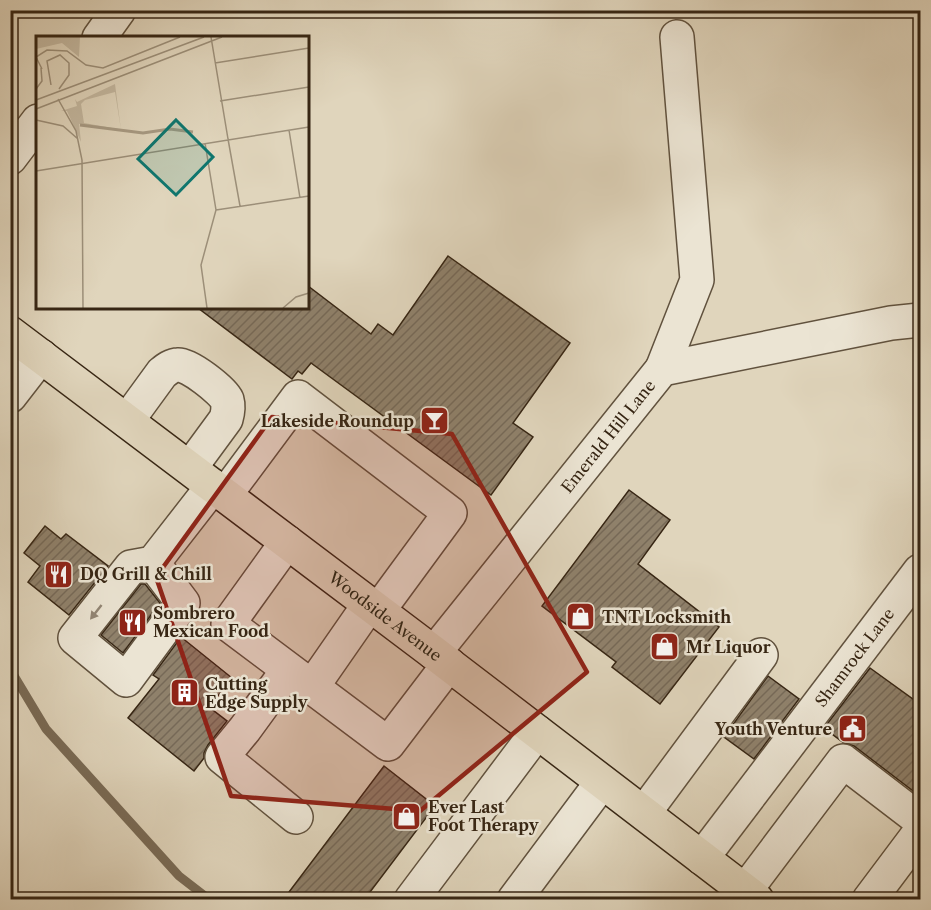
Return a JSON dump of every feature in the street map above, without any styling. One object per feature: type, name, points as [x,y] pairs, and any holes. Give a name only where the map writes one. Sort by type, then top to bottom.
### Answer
[{"type":"main road","name":"Woodside Avenue","points":[[10,333],[751,895]]},
{"type":"street","points":[[100,36],[118,10]]},
{"type":"street","points":[[662,369],[697,280],[677,38]]},
{"type":"street","points":[[10,158],[36,124]]},
{"type":"street","name":"Emerald Hill Lane","points":[[300,679],[388,744],[442,659],[662,369],[891,323],[921,320]]},
{"type":"street","points":[[10,396],[41,356]]},
{"type":"street","points":[[127,421],[162,374],[169,367],[178,364],[187,366],[220,390],[229,409],[209,483]]},
{"type":"street","points":[[153,562],[209,483],[298,397],[450,513],[374,608],[245,729],[222,757],[296,817]]},
{"type":"street","points":[[286,542],[228,624],[300,679]]},
{"type":"street","name":"Shamrock Lane","points":[[702,858],[921,571]]},
{"type":"street","points":[[644,813],[761,655]]},
{"type":"street","points":[[411,900],[537,732]]},
{"type":"street","points":[[751,895],[843,761],[921,820]]},
{"type":"street","points":[[514,900],[602,782]]},
{"type":"street","points":[[869,900],[921,832]]},
{"type":"highlighted area","points":[[272,417],[452,434],[587,672],[420,811],[231,796],[156,577]]},
{"type":"building","points":[[448,256],[570,343],[513,423],[533,437],[491,495],[311,363],[302,374],[298,371],[292,379],[199,309],[309,309],[309,287],[371,334],[378,324],[393,335]]},
{"type":"building","points":[[629,490],[670,520],[638,564],[719,627],[660,704],[612,667],[616,662],[542,606]]},
{"type":"building","name":"DQ Grill & Chill","points":[[45,526],[61,539],[66,534],[108,566],[69,615],[28,582],[40,566],[24,553]]},
{"type":"building","points":[[141,584],[145,584],[160,603],[123,653],[101,635]]},
{"type":"building","name":"Cutting Edge Supply","points":[[181,637],[232,678],[209,707],[227,721],[208,745],[204,758],[194,771],[128,718],[159,679],[153,675]]},
{"type":"building","points":[[870,668],[921,705],[921,797],[854,746],[844,743],[824,728]]},
{"type":"building","points":[[768,676],[799,699],[754,759],[724,737]]},
{"type":"building","points":[[384,766],[435,806],[364,900],[283,900]]},
{"type":"waterway","points":[[10,669],[46,729],[179,876],[210,900]]},
{"type":"place","name":"Lakeside Roundup","points":[[435,421]]},
{"type":"place","name":"DQ Grill & Chill","points":[[59,574]]},
{"type":"place","name":"TNT Locksmith","points":[[581,617]]},
{"type":"place","name":"Sombrero Mexican Food","points":[[132,622]]},
{"type":"place","name":"Mr Liquor","points":[[665,647]]},
{"type":"place","name":"Cutting Edge Supply","points":[[184,693]]},
{"type":"place","name":"Youth Venture","points":[[853,729]]},
{"type":"place","name":"Ever Last Foot Therapy","points":[[407,816]]}]
